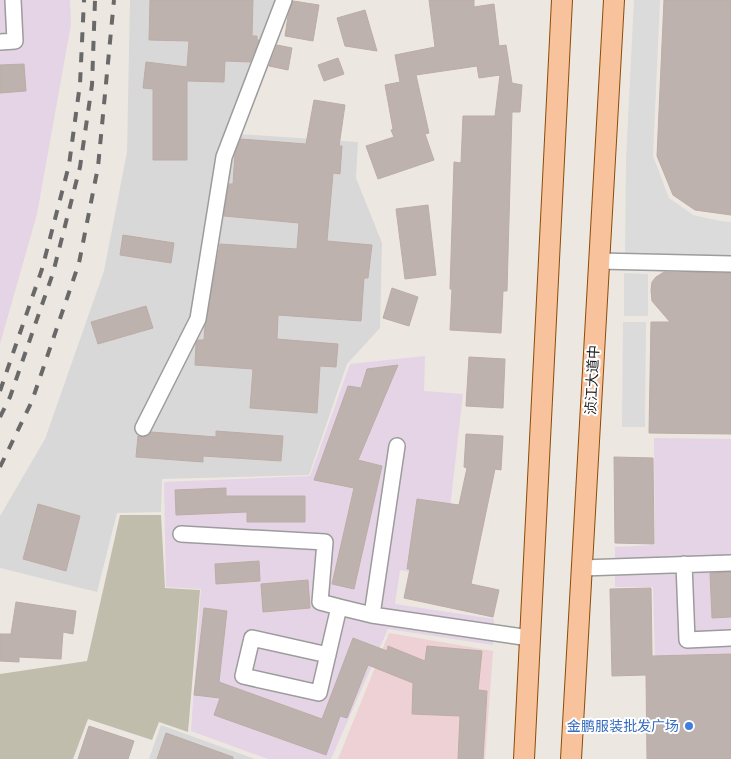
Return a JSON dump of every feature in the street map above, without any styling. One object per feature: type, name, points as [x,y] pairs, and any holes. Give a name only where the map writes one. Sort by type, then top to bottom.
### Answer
[{"type":"main road","points":[[524,759],[562,0]]},
{"type":"main road","name":"浈江大道中","points":[[571,759],[614,0]]},
{"type":"street","points":[[0,42],[15,41],[13,0]]},
{"type":"street","points":[[143,428],[198,319],[224,157],[284,0]]},
{"type":"street","points":[[599,261],[731,264]]},
{"type":"street","points":[[372,615],[398,446]]},
{"type":"street","points":[[181,534],[326,542],[320,602],[372,615],[530,638]]},
{"type":"street","points":[[582,568],[731,562]]},
{"type":"street","points":[[684,564],[686,640],[731,638]]},
{"type":"street","points":[[328,655],[252,638],[243,676],[319,694],[328,655],[339,607]]},
{"type":"shaded area","points":[[0,0],[70,0],[71,24],[37,214],[0,344]]},
{"type":"shaded area","points":[[130,0],[289,0],[237,134],[358,142],[356,178],[382,243],[380,328],[347,364],[309,475],[162,479],[161,512],[117,513],[97,592],[0,568],[0,516],[45,439],[104,271],[127,152]]},
{"type":"shaded area","points":[[634,0],[660,0],[653,156],[669,198],[693,215],[731,222],[731,256],[625,255],[626,160]]},
{"type":"shaded area","points":[[624,273],[648,274],[648,316],[624,316]]},
{"type":"shaded area","points":[[623,322],[646,322],[645,427],[622,427]]},
{"type":"shaded area","points":[[425,356],[424,391],[463,394],[442,578],[400,570],[395,604],[494,619],[493,645],[388,629],[331,759],[268,759],[191,731],[201,589],[166,587],[164,482],[310,476],[350,364]]},
{"type":"shaded area","points":[[654,438],[731,439],[731,686],[656,690],[653,587],[615,587],[615,547],[655,545]]},
{"type":"shaded area","points":[[120,515],[161,515],[165,588],[200,590],[188,732],[159,722],[152,740],[88,719],[73,759],[0,759],[0,674],[87,661]]},
{"type":"shaded area","points":[[389,633],[493,651],[485,759],[338,759]]},
{"type":"shaded area","points":[[161,725],[255,759],[149,759]]},
{"type":"building","points":[[150,0],[253,0],[252,36],[257,36],[257,40],[259,40],[250,62],[225,61],[224,82],[187,81],[187,160],[153,160],[153,89],[143,88],[146,62],[187,67],[189,41],[149,40]]},
{"type":"building","points":[[429,0],[474,0],[474,7],[494,4],[499,46],[506,45],[512,83],[522,85],[520,112],[512,112],[507,291],[503,291],[501,333],[450,330],[454,162],[461,163],[463,116],[495,116],[500,75],[479,78],[477,66],[416,75],[429,133],[425,134],[434,160],[378,179],[366,146],[394,137],[391,130],[393,129],[385,85],[400,82],[395,55],[435,47]]},
{"type":"building","points":[[664,0],[731,0],[731,215],[695,210],[673,195],[657,156]]},
{"type":"building","points":[[293,1],[319,5],[313,41],[285,36],[288,16]]},
{"type":"building","points":[[365,10],[377,51],[345,46],[337,18]]},
{"type":"building","points":[[277,45],[292,48],[288,70],[269,66]]},
{"type":"building","points":[[338,58],[344,74],[324,81],[318,65]]},
{"type":"building","points":[[24,64],[26,91],[0,93],[0,65]]},
{"type":"building","points":[[314,100],[345,105],[339,146],[342,146],[340,174],[333,173],[327,241],[372,245],[368,278],[364,278],[361,321],[278,315],[277,339],[338,344],[336,367],[320,366],[317,413],[250,408],[253,369],[195,365],[196,343],[198,340],[204,340],[220,244],[297,249],[299,223],[224,216],[229,184],[233,184],[235,153],[241,139],[306,144]]},
{"type":"building","points":[[428,205],[436,275],[405,279],[396,209]]},
{"type":"building","points":[[123,235],[174,243],[171,263],[120,255]]},
{"type":"building","points":[[664,272],[731,273],[731,434],[649,433],[651,322],[670,322],[652,301],[651,290],[652,282]]},
{"type":"building","points":[[392,288],[418,297],[409,326],[383,318]]},
{"type":"building","points":[[146,306],[153,328],[98,344],[91,322]]},
{"type":"building","points":[[469,357],[505,359],[503,408],[466,406]]},
{"type":"building","points":[[398,365],[358,460],[382,466],[354,589],[332,584],[354,488],[314,480],[348,386],[361,388],[367,369]]},
{"type":"building","points":[[216,431],[283,436],[281,461],[203,456],[203,462],[136,457],[138,436],[144,437],[151,432],[216,437]]},
{"type":"building","points":[[466,434],[503,436],[501,470],[495,469],[471,584],[499,590],[493,617],[404,598],[410,569],[407,569],[417,499],[459,505],[467,468],[464,467]]},
{"type":"building","points":[[614,457],[653,458],[654,544],[615,543]]},
{"type":"building","points":[[226,488],[226,496],[305,496],[305,522],[247,522],[247,512],[176,515],[175,490]]},
{"type":"building","points":[[38,504],[80,516],[66,571],[23,559]]},
{"type":"building","points":[[259,561],[260,581],[216,584],[215,564]]},
{"type":"building","points":[[731,572],[731,617],[712,618],[710,573]]},
{"type":"building","points":[[308,580],[310,608],[263,612],[261,584]]},
{"type":"building","points":[[651,588],[652,656],[731,654],[731,759],[647,759],[646,675],[612,676],[610,589]]},
{"type":"building","points":[[16,602],[76,611],[73,634],[63,632],[61,659],[19,657],[19,662],[0,661],[0,634],[11,634]]},
{"type":"building","points":[[204,608],[227,611],[219,682],[322,719],[353,638],[387,651],[388,646],[425,661],[427,646],[482,651],[478,690],[487,691],[483,759],[458,759],[460,716],[412,714],[413,683],[368,665],[347,718],[340,716],[326,755],[214,715],[220,698],[194,695]]},
{"type":"building","points":[[89,726],[134,741],[128,759],[78,759]]},
{"type":"building","points":[[166,733],[233,757],[233,759],[157,759]]},
{"type":"railway","points":[[0,391],[42,269],[69,165],[80,84],[84,0]]},
{"type":"railway","points":[[0,417],[10,397],[53,273],[80,167],[92,85],[95,0]]},
{"type":"railway","points":[[0,467],[32,401],[79,263],[98,167],[114,0]]},
{"type":"place","name":"金鹏服装批发广场","points":[[689,726]]}]
